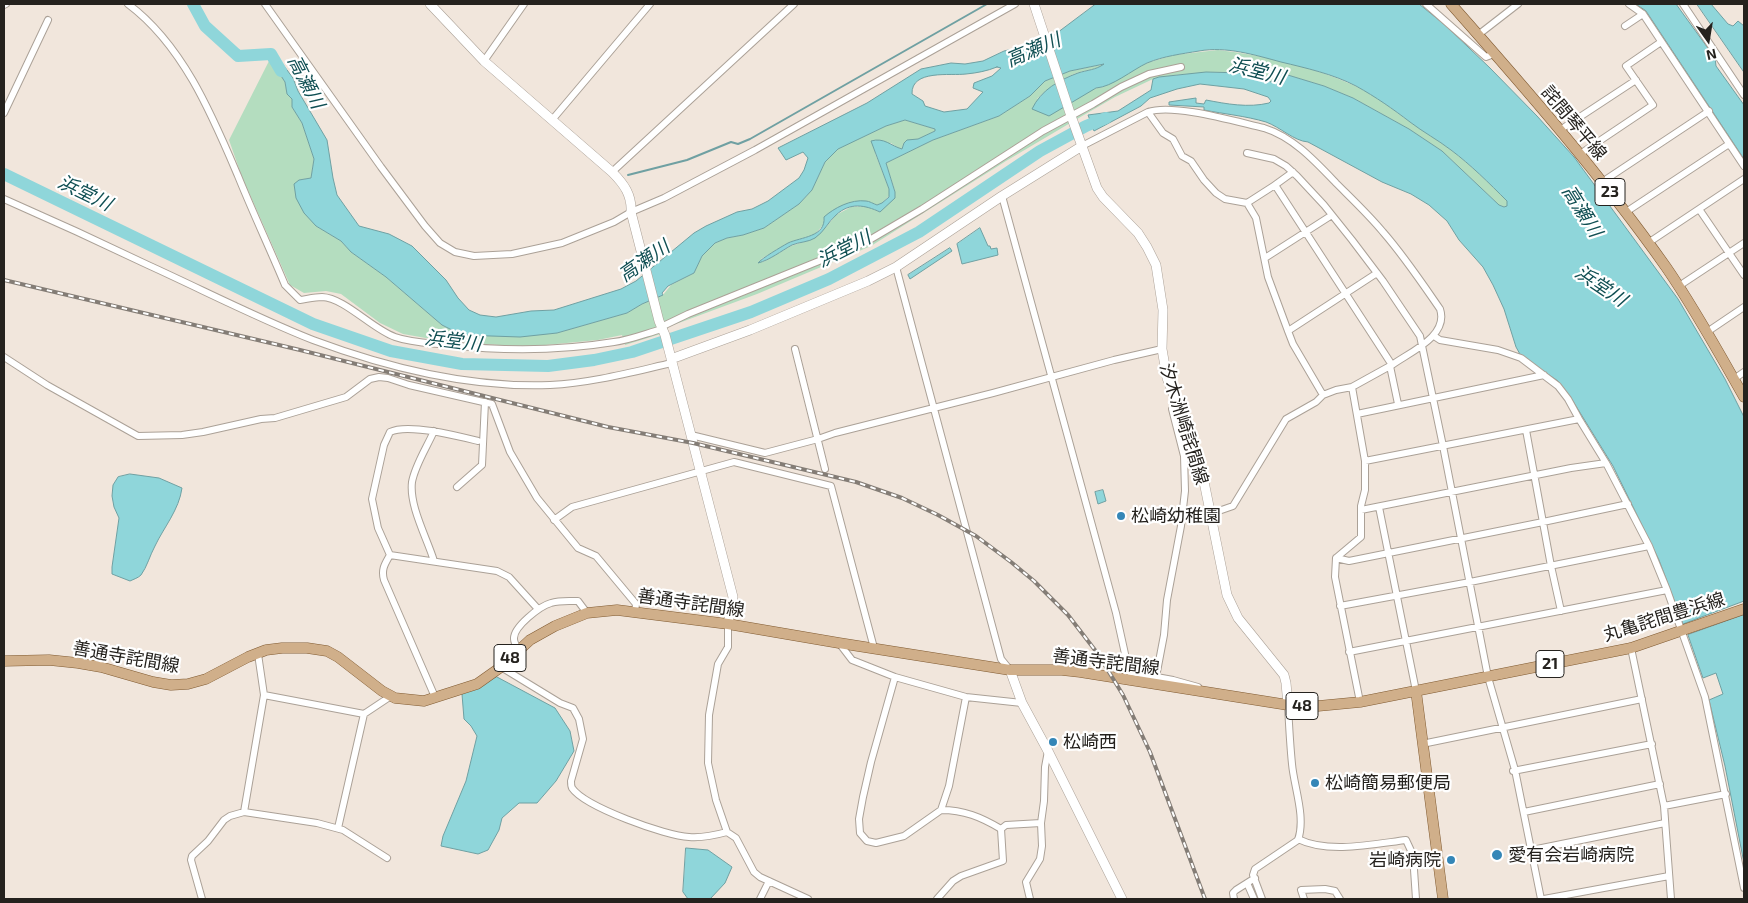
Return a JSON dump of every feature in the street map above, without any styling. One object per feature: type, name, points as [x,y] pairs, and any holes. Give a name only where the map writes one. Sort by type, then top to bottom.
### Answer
[{"type":"main road","name":"詫間琴平線","points":[[1451,4],[1560,130],[1626,212],[1679,286],[1744,397]]},
{"type":"main road","name":"丸亀詫間豊浜線","points":[[1416,691],[1631,648],[1744,609]]},
{"type":"main road","name":"善通寺詫間線","points":[[4,661],[49,660],[78,663],[171,685],[188,684],[206,679],[248,657],[266,650],[307,648],[327,651],[338,657],[391,696],[412,701],[424,701],[477,684],[501,667],[530,640],[555,626],[588,613],[617,610],[728,624],[1010,670],[1080,672],[1214,695],[1288,705],[1318,706],[1360,702],[1416,691]]},
{"type":"main road","points":[[1416,691],[1443,899]]},
{"type":"street","points":[[128,4],[139,12],[165,40],[199,92],[227,150],[285,285],[300,300],[323,297],[336,300],[384,332],[407,340],[509,350],[544,349],[616,342],[662,328],[688,314],[866,242],[922,209],[1043,131],[1072,117],[1133,81],[1149,74],[1181,67]]},
{"type":"street","points":[[265,4],[409,205],[440,242],[455,252],[474,256],[512,254],[553,245],[574,239],[632,214],[762,146],[1015,4]]},
{"type":"street","points":[[430,4],[484,61],[612,172],[628,192],[632,203],[632,214],[733,597],[728,624],[728,647],[718,664],[709,715],[708,763],[716,800],[727,832],[736,838],[754,872],[808,899]]},
{"type":"street","points":[[484,61],[524,4]]},
{"type":"street","points":[[552,120],[650,4]]},
{"type":"street","points":[[612,172],[794,4]]},
{"type":"street","name":"汐木洲崎詫間線","points":[[1034,4],[1091,173],[1100,192],[1138,233],[1148,247],[1156,265],[1163,310],[1162,349],[1167,378],[1200,462],[1227,595],[1238,618],[1284,674],[1288,705]]},
{"type":"street","points":[[1426,4],[1486,58],[1494,54]]},
{"type":"street","points":[[1478,35],[1518,4]]},
{"type":"street","points":[[1629,4],[1643,14],[1744,166]]},
{"type":"street","points":[[1683,4],[1744,95]]},
{"type":"street","points":[[1625,26],[1643,14]]},
{"type":"street","points":[[4,113],[48,20]]},
{"type":"street","points":[[1580,154],[1653,105],[1626,66],[1661,42]]},
{"type":"street","points":[[1560,130],[1636,80]]},
{"type":"street","points":[[4,199],[286,329],[343,350],[448,378],[508,385],[566,384],[615,376],[672,361],[832,297],[896,267],[1002,196],[1082,146],[1153,110],[1175,111],[1264,128],[1278,132],[1298,146],[1384,232],[1440,309],[1442,324],[1434,336],[1391,365],[1352,387],[1323,395],[1316,402],[1286,419],[1233,506],[1210,514]]},
{"type":"street","points":[[1148,112],[1163,133],[1173,139],[1182,156],[1191,161],[1204,180],[1225,200],[1248,203],[1293,172]]},
{"type":"street","points":[[1602,182],[1709,112]]},
{"type":"street","points":[[1626,212],[1729,144]]},
{"type":"street","points":[[1247,153],[1274,160],[1293,172],[1332,215],[1377,273],[1420,336],[1462,537],[1488,677],[1504,728],[1542,899],[1669,876]]},
{"type":"street","points":[[1648,243],[1744,179]]},
{"type":"street","points":[[1275,185],[1391,365],[1398,404]]},
{"type":"street","points":[[1002,196],[1116,613],[1129,672],[1192,685],[1214,695]]},
{"type":"street","points":[[1248,203],[1256,218],[1271,286],[1293,344],[1323,395]]},
{"type":"street","points":[[1699,209],[1744,275]]},
{"type":"street","points":[[1265,258],[1332,215]]},
{"type":"street","points":[[1679,286],[1744,243]]},
{"type":"street","points":[[896,267],[1001,659],[1010,670],[1022,703],[1122,899]]},
{"type":"street","points":[[1288,331],[1377,273]]},
{"type":"street","points":[[1707,332],[1744,307]]},
{"type":"street","points":[[1434,336],[1440,340],[1498,350],[1521,358],[1558,386],[1568,399],[1606,463],[1649,546],[1667,590],[1705,697],[1744,888]]},
{"type":"street","points":[[691,435],[765,453],[834,433],[1162,349]]},
{"type":"street","points":[[795,350],[825,469]]},
{"type":"street","points":[[4,357],[47,385],[138,436],[182,435],[261,419],[275,418],[346,397],[370,379],[379,377],[492,404],[510,452],[537,498],[578,548],[596,556],[636,604],[635,612]]},
{"type":"street","points":[[1734,379],[1744,372]]},
{"type":"street","points":[[1357,414],[1544,375]]},
{"type":"street","points":[[1352,387],[1365,461],[1365,490],[1361,510],[1361,537],[1336,558],[1335,577],[1360,702]]},
{"type":"street","points":[[458,487],[482,465],[485,402]]},
{"type":"street","points":[[1156,677],[1185,491],[1184,456],[1172,410],[1176,402]]},
{"type":"street","points":[[1365,461],[1579,419]]},
{"type":"street","points":[[390,555],[378,528],[372,499],[384,445],[390,432],[402,429],[445,432],[478,441]]},
{"type":"street","points":[[1526,430],[1561,611]]},
{"type":"street","points":[[434,431],[414,476],[412,492],[418,518],[434,561]]},
{"type":"street","points":[[554,520],[572,507],[734,462],[831,486],[874,648]]},
{"type":"street","points":[[1361,510],[1535,475],[1606,463]]},
{"type":"street","points":[[1336,558],[1349,561],[1628,504]]},
{"type":"street","points":[[1379,507],[1416,691]]},
{"type":"street","points":[[1340,606],[1649,546]]},
{"type":"street","points":[[390,555],[496,572],[509,577],[538,609]]},
{"type":"street","points":[[390,555],[383,567],[382,574],[435,697]]},
{"type":"street","points":[[1349,652],[1667,590]]},
{"type":"street","points":[[518,650],[514,640],[516,630],[538,609],[549,603],[561,600],[578,601],[588,613]]},
{"type":"street","points":[[838,643],[852,660],[895,676],[966,698],[1022,703]]},
{"type":"street","points":[[1631,648],[1664,806],[1671,899]]},
{"type":"street","points":[[244,812],[264,695],[258,654]]},
{"type":"street","points":[[501,667],[573,708],[579,719],[583,739],[571,781],[571,787],[579,794],[596,805],[629,820],[671,834],[690,838],[727,832]]},
{"type":"street","points":[[895,676],[868,771],[859,819],[860,833],[867,841],[876,843],[904,836],[941,810],[949,786],[966,698]]},
{"type":"street","points":[[264,695],[364,714]]},
{"type":"street","points":[[338,828],[364,714],[391,696]]},
{"type":"street","points":[[1422,744],[1642,699]]},
{"type":"street","points":[[1262,899],[1254,878],[1255,869],[1298,839],[1300,833],[1292,764],[1288,705]]},
{"type":"street","points":[[1514,771],[1652,744]]},
{"type":"street","points":[[1030,899],[1026,882],[1040,858],[1045,767],[1048,751]]},
{"type":"street","points":[[1524,812],[1660,784]]},
{"type":"street","points":[[1664,806],[1726,794]]},
{"type":"street","points":[[941,810],[966,812],[982,817],[1001,829]]},
{"type":"street","points":[[202,899],[191,860],[192,856],[208,841],[224,820],[244,812],[338,828],[386,858]]},
{"type":"street","points":[[1001,829],[1006,825],[1041,823]]},
{"type":"street","points":[[1532,850],[1665,823]]},
{"type":"street","points":[[937,899],[953,881],[961,876],[1003,861],[1001,829]]},
{"type":"street","points":[[1298,839],[1308,844],[1329,847],[1406,840],[1413,855],[1416,899]]},
{"type":"street","points":[[1234,899],[1233,893],[1254,878]]},
{"type":"street","points":[[760,899],[769,881]]},
{"type":"street","points":[[1247,883],[1254,899]]},
{"type":"street","points":[[1304,899],[1301,890],[1325,889],[1335,891],[1340,899]]},
{"type":"green space","points":[[1218,50],[1287,62],[1321,72],[1361,89],[1446,146],[1480,174],[1507,201],[1507,206],[1499,205],[1442,151],[1409,129],[1353,98],[1324,86],[1278,72],[1272,83],[1243,73],[1223,72],[1176,75],[1153,79],[1115,97],[1006,161],[871,246],[757,294],[668,327],[667,332],[625,345],[622,335],[598,340],[535,346],[512,346],[437,340],[403,334],[380,323],[341,294],[326,291],[304,293],[290,285],[242,177],[229,140],[270,59],[285,82],[287,94],[292,99],[292,107],[302,123],[314,159],[311,178],[299,180],[316,226],[341,241],[351,252],[386,277],[442,325],[462,335],[557,333],[627,313],[663,295],[671,285],[694,273],[702,256],[715,243],[764,228],[799,204],[812,190],[825,162],[837,149],[886,126],[905,120],[935,129],[935,131],[904,143],[902,149],[891,143],[875,153],[889,189],[889,196],[882,203],[877,205],[866,201],[851,203],[825,223],[814,235],[788,243],[761,259],[763,262],[791,246],[813,239],[836,215],[851,207],[866,206],[880,212],[895,191],[886,163],[933,140],[999,116],[1030,96],[1045,81],[1070,71],[1106,64],[1062,80],[1037,99],[1103,87],[1133,69],[1174,55]]},
{"type":"water","points":[[1096,4],[1419,4],[1445,25],[1490,68],[1574,157],[1678,299],[1725,379],[1744,417],[1744,601],[1683,624],[1659,560],[1613,466],[1571,398],[1558,381],[1521,356],[1516,347],[1504,309],[1483,267],[1459,240],[1447,221],[1429,205],[1411,194],[1382,182],[1308,142],[1298,139],[1266,122],[1204,110],[1204,107],[1169,105],[1169,102],[1196,98],[1196,103],[1204,104],[1206,100],[1245,105],[1269,103],[1271,101],[1268,97],[1244,89],[1200,84],[1177,89],[1150,98],[1141,106],[1094,131],[1088,115],[1118,111],[1151,90],[1153,79],[1159,77],[1206,72],[1243,73],[1271,82],[1278,72],[1324,86],[1353,98],[1409,129],[1442,151],[1499,205],[1507,206],[1507,201],[1473,168],[1451,150],[1377,99],[1338,78],[1251,54],[1230,50],[1209,50],[1173,56],[1147,63],[1109,85],[1096,88],[1049,116],[1032,109],[1040,96],[1057,82],[1104,64],[1070,71],[1045,81],[1030,96],[999,116],[933,140],[886,163],[895,198],[880,212],[863,206],[847,208],[836,215],[815,238],[792,245],[771,258],[758,263],[788,243],[817,232],[824,224],[824,217],[838,207],[855,201],[867,201],[877,205],[889,197],[889,189],[871,141],[884,141],[902,149],[907,140],[918,139],[935,131],[935,129],[905,120],[886,126],[838,149],[825,162],[812,190],[799,204],[764,228],[715,243],[702,256],[694,273],[668,286],[662,293],[663,295],[627,313],[557,333],[520,337],[462,335],[442,325],[386,277],[351,252],[341,241],[316,226],[304,213],[296,198],[294,184],[299,180],[311,178],[314,159],[302,123],[292,107],[292,99],[287,94],[285,82],[270,59],[275,54],[293,78],[298,91],[327,140],[337,195],[359,226],[389,234],[412,246],[446,280],[469,310],[480,315],[496,317],[531,311],[554,310],[621,289],[636,281],[694,233],[737,212],[752,209],[768,201],[799,178],[808,158],[803,152],[786,160],[778,148],[867,103],[921,69],[951,63],[965,64],[983,61],[1004,51],[1046,41]],"holes":[[[997,67],[1001,68],[992,76],[974,83],[973,88],[983,92],[967,109],[944,112],[925,106],[923,101],[912,94],[913,86],[925,77],[970,74]]]},
{"type":"water","points":[[1636,4],[1676,4],[1715,58],[1716,66],[1744,105],[1744,159],[1646,11]]},
{"type":"water","points":[[1697,4],[1711,4],[1728,24],[1733,26],[1738,21],[1744,26],[1744,72]]},
{"type":"water","points":[[980,228],[988,246],[991,249],[997,248],[998,255],[962,264],[957,244]]},
{"type":"water","points":[[950,248],[952,251],[910,279],[908,275]]},
{"type":"water","points":[[130,474],[159,478],[182,488],[175,511],[143,572],[139,577],[130,581],[112,574],[119,518],[112,496],[113,485],[118,477]]},
{"type":"water","points":[[1103,490],[1106,501],[1098,504],[1095,492]]},
{"type":"water","points":[[1744,615],[1744,863],[1725,766],[1709,700],[1723,694],[1716,673],[1703,678],[1688,635]]},
{"type":"water","points":[[497,677],[555,708],[570,731],[574,751],[556,781],[537,803],[519,803],[502,818],[499,830],[488,850],[478,854],[441,846],[443,836],[466,781],[477,736],[464,719],[462,694]]},
{"type":"water","points":[[686,848],[708,850],[732,867],[725,883],[710,899],[688,899],[683,892]]},
{"type":"waterway","name":"高瀬川","points":[[193,4],[205,26],[238,56],[271,54],[281,71]]},
{"type":"waterway","points":[[628,175],[687,160],[731,142],[738,144],[750,139],[987,4]]},
{"type":"waterway","name":"浜堂川","points":[[4,174],[313,324],[391,351],[462,364],[548,366],[594,360],[632,352],[751,312],[829,279],[919,232],[1040,151],[1086,126],[1106,118]]},
{"type":"railway","points":[[4,280],[300,350],[608,427],[693,443],[856,482],[902,498],[938,515],[976,536],[1034,581],[1068,615],[1098,654],[1123,695],[1150,752],[1205,899]]},
{"type":"place","name":"松崎幼稚園","points":[[1121,516]]},
{"type":"place","name":"松崎西","points":[[1053,742]]},
{"type":"place","name":"松崎簡易郵便局","points":[[1315,783]]},
{"type":"place","name":"愛有会岩崎病院","points":[[1497,855]]},
{"type":"place","name":"岩崎病院","points":[[1451,860]]}]
